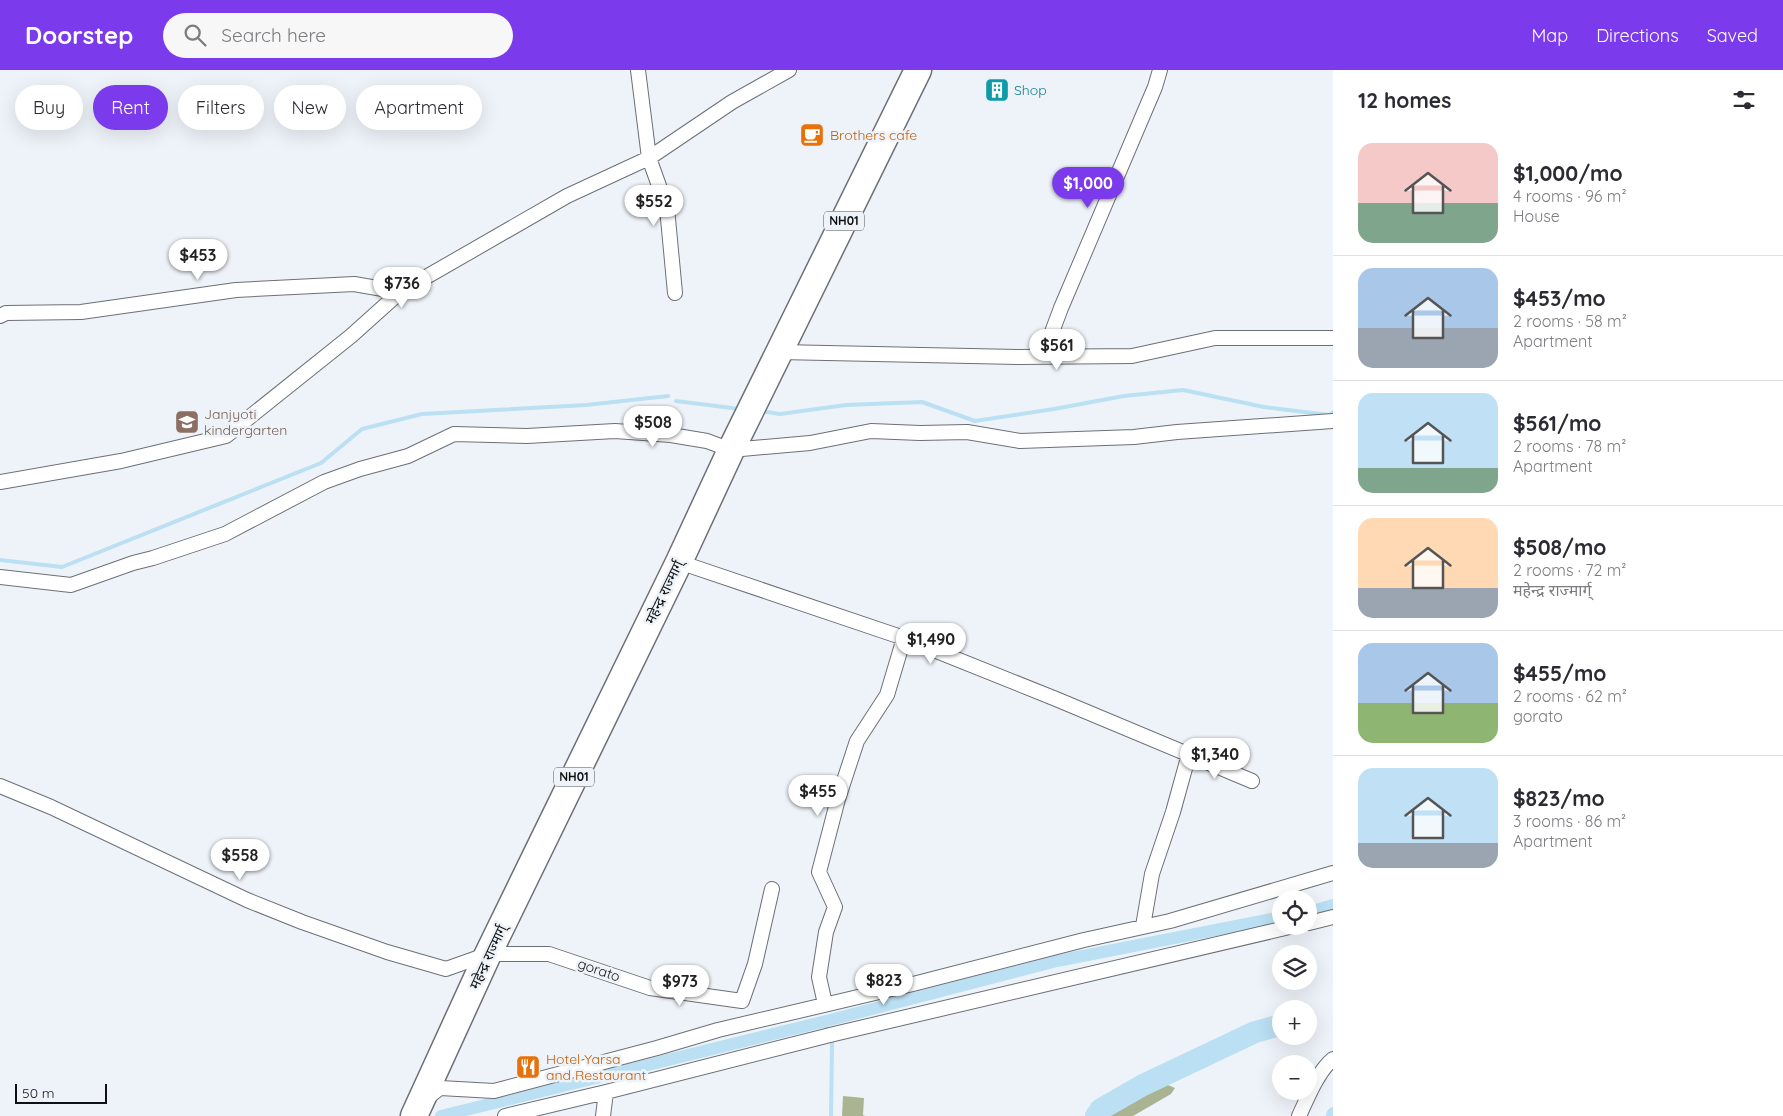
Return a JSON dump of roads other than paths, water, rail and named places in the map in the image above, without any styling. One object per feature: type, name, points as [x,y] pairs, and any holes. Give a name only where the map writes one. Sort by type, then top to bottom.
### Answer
[{"type":"highway","name":"महेन्द्र राज्मार्ग्","points":[[418,1109],[488,954],[918,70]]},
{"type":"street","points":[[638,70],[649,158],[667,208],[675,293]]},
{"type":"street","points":[[0,482],[121,461],[226,436],[351,336],[400,292],[566,196],[649,158],[732,102],[789,70]]},
{"type":"street","points":[[1043,356],[1061,308],[1156,87],[1160,70]]},
{"type":"street","points":[[0,316],[6,313],[81,312],[236,290],[354,284],[400,292]]},
{"type":"street","points":[[775,362],[1132,356],[1215,338],[1333,338]]},
{"type":"street","points":[[0,577],[71,585],[225,534],[324,482],[360,469],[408,456],[454,434],[527,436],[615,432],[672,435],[734,445],[810,443],[871,432],[967,432],[1020,441],[1134,437],[1177,432],[1333,421]]},
{"type":"street","points":[[679,562],[904,638],[1252,781]]},
{"type":"street","points":[[825,1004],[819,977],[826,932],[835,907],[819,872],[838,799],[857,741],[887,695],[904,638]]},
{"type":"street","points":[[1143,926],[1152,874],[1174,812],[1189,754]]},
{"type":"street","points":[[0,786],[60,811],[247,900],[387,952],[446,969],[488,954]]},
{"type":"street","points":[[418,1109],[440,1088],[494,1091],[718,1030],[1179,918],[1333,873]]},
{"type":"street","name":"gorato","points":[[488,954],[548,954],[650,988],[742,1001],[755,964],[772,889]]},
{"type":"street","points":[[1317,921],[1333,917]]},
{"type":"street","points":[[505,1116],[844,1032],[1272,931]]},
{"type":"street","points":[[1299,1116],[1319,1077],[1333,1059]]},
{"type":"street","points":[[603,1116],[606,1092]]},
{"type":"waterway","points":[[760,411],[780,414],[846,405],[922,402],[975,421],[1124,396],[1183,390],[1264,407],[1329,415],[1333,412]]},
{"type":"waterway","points":[[0,560],[62,567],[321,463],[362,429],[422,414],[586,405],[668,396]]},
{"type":"waterway","points":[[676,401],[740,409]]},
{"type":"waterway","points":[[1317,910],[1333,905]]},
{"type":"waterway","points":[[441,1116],[826,1021],[1057,961],[1272,919]]},
{"type":"waterway","points":[[826,1021],[826,1028]]},
{"type":"waterway","points":[[1096,1116],[1101,1109],[1143,1085],[1255,1032],[1272,1027]]},
{"type":"waterway","points":[[831,1116],[832,1043]]},
{"type":"place","name":"Shop","points":[[997,90]]},
{"type":"place","name":"Brothers cafe","points":[[812,135]]},
{"type":"place","name":"Janjyoti kindergarten","points":[[187,422]]},
{"type":"place","name":"Hotel Yarsa and Restaurant","points":[[528,1067]]}]
